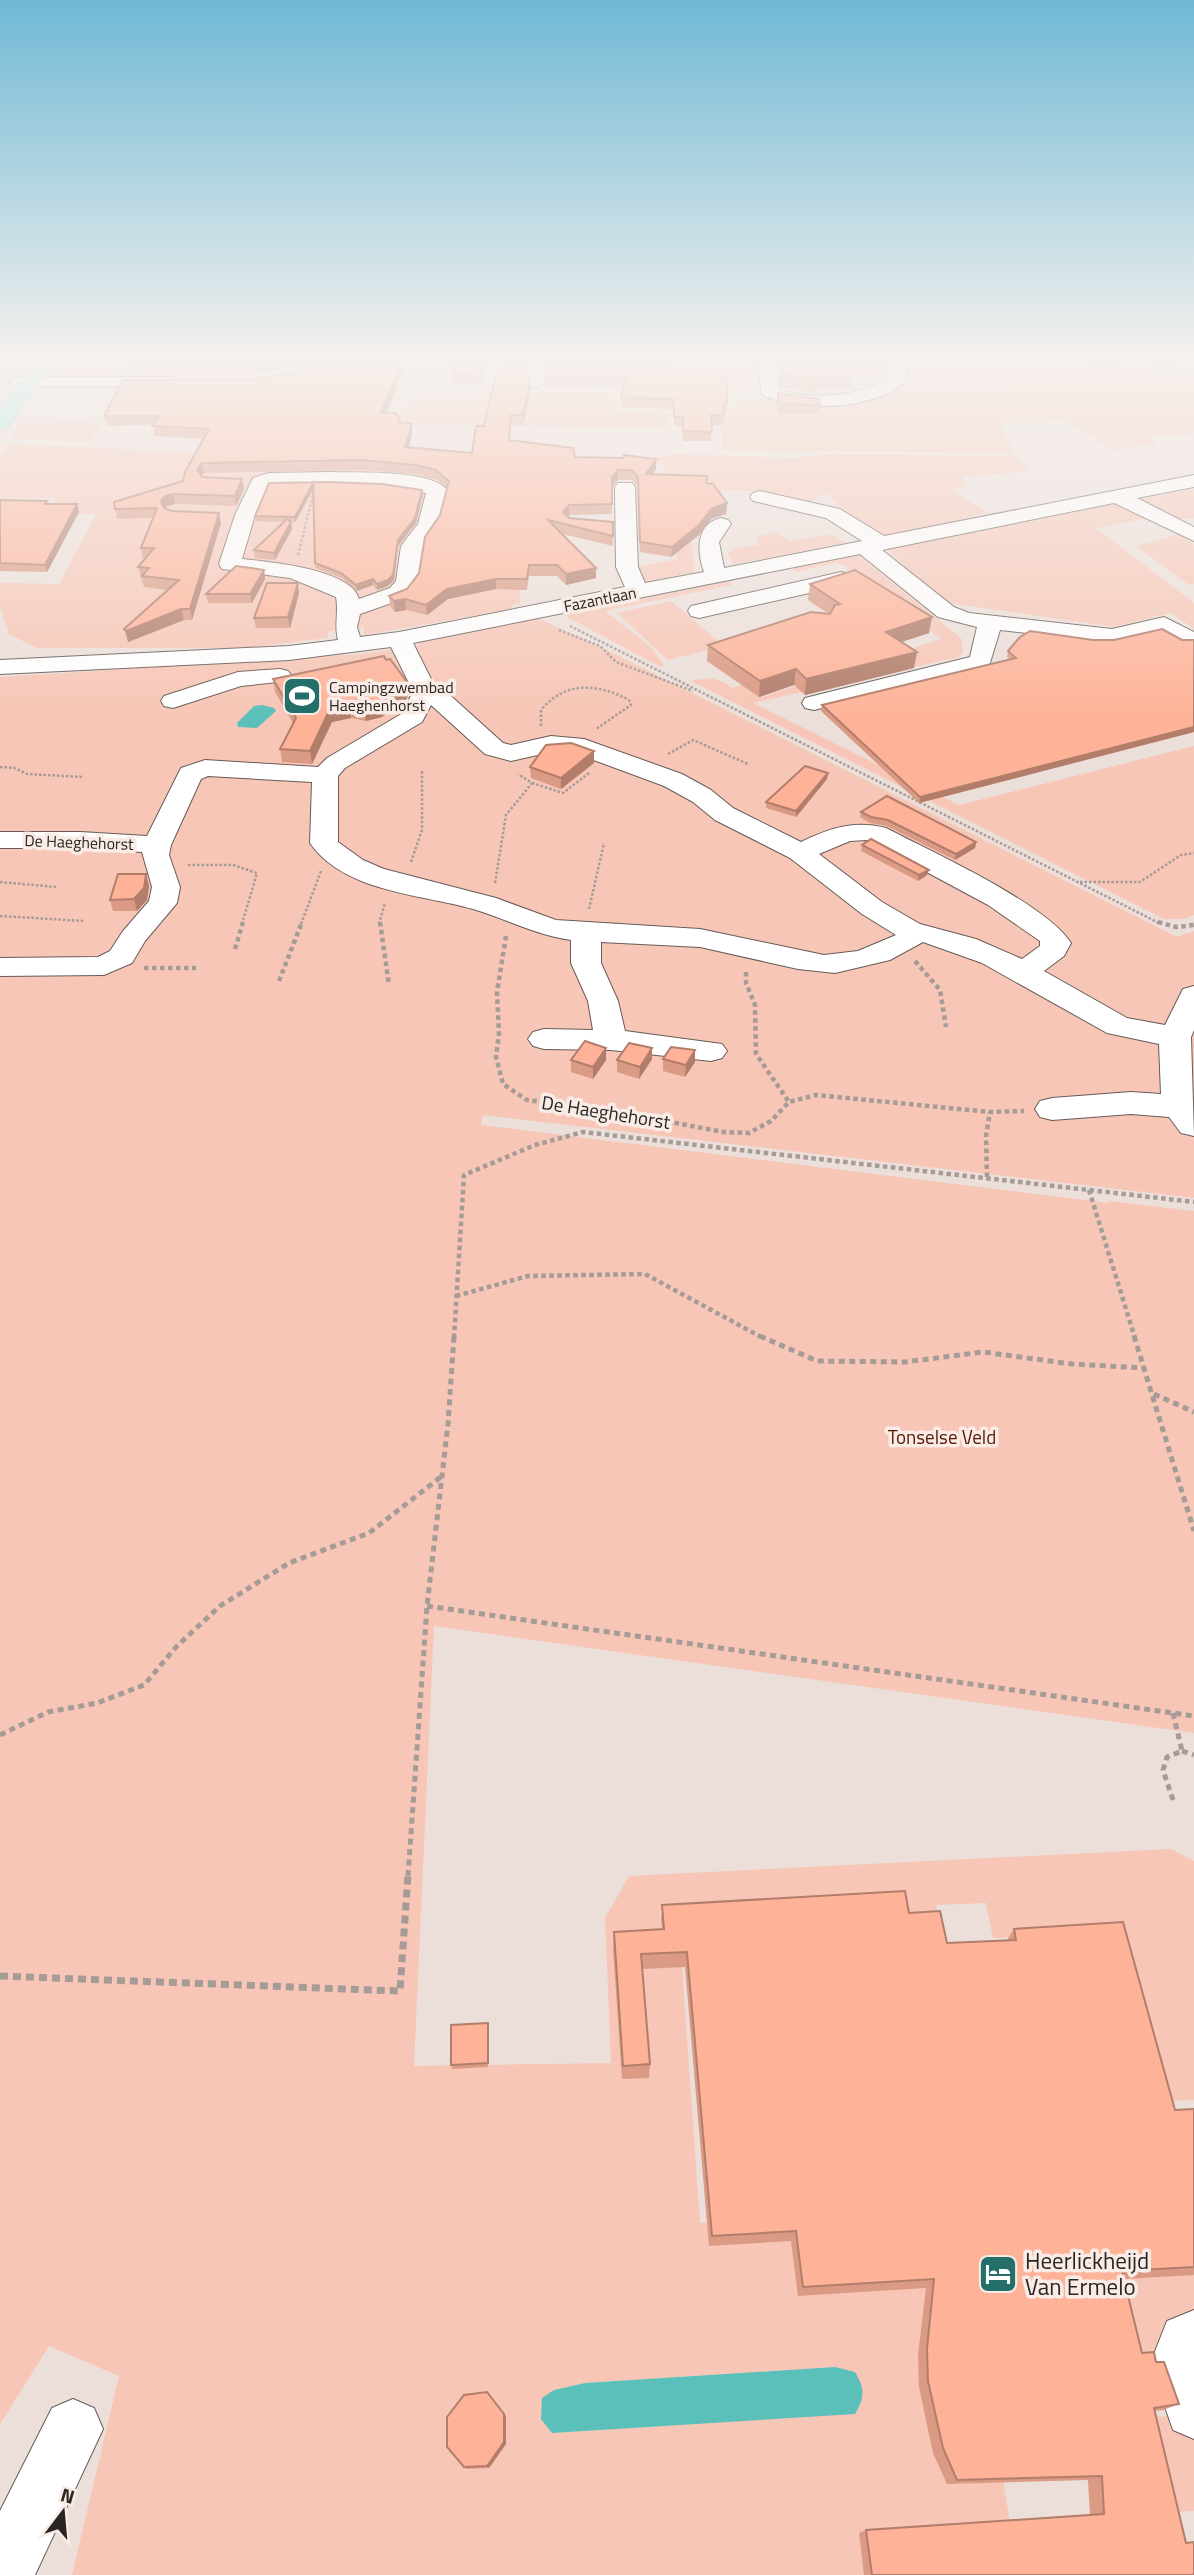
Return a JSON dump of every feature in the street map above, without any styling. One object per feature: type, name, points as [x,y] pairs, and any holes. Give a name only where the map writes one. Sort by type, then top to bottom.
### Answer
[{"type":"street","points":[[313,478],[252,481],[230,564],[294,572],[346,594],[350,610],[346,626],[347,657]]},
{"type":"street","points":[[319,478],[419,485],[437,491],[428,525],[412,546],[407,582],[398,593],[350,610]]},
{"type":"street","name":"Fazantlaan","points":[[400,643],[532,613],[1194,481]]},
{"type":"street","points":[[625,487],[627,567],[638,592]]},
{"type":"street","points":[[1116,496],[1189,530]]},
{"type":"street","points":[[760,497],[833,513],[874,545],[946,612],[966,619],[1112,636],[1164,624],[1188,638]]},
{"type":"street","points":[[222,514],[245,514]]},
{"type":"street","points":[[600,524],[627,524]]},
{"type":"street","points":[[718,576],[710,559],[708,541],[721,524]]},
{"type":"street","points":[[747,570],[800,607]]},
{"type":"street","points":[[699,611],[841,579]]},
{"type":"street","points":[[814,703],[981,661],[990,622]]},
{"type":"street","points":[[0,667],[277,653],[347,657],[400,643],[425,691],[443,702],[494,749],[510,753],[563,744],[610,757],[673,780],[702,796],[724,814],[800,852],[872,908],[905,938],[847,963],[824,964],[691,937],[586,931],[531,924],[470,900],[425,890],[357,869],[329,851],[324,843],[325,775],[336,764],[413,718],[425,691]]},
{"type":"street","points":[[173,701],[238,679],[307,676]]},
{"type":"street","name":"De Haeghehorst","points":[[0,840],[80,840],[158,856],[178,796],[190,774],[195,771],[205,768],[325,775]]},
{"type":"street","points":[[800,852],[850,831],[864,830],[998,899],[1051,935],[1056,943],[1054,950],[1022,973]]},
{"type":"street","points":[[586,931],[586,962],[603,1001],[611,1040]]},
{"type":"street","points":[[1052,1109],[1131,1103],[1186,1116],[1175,1037]]},
{"type":"street","points":[[544,1039],[611,1040],[711,1051]]},
{"type":"street","points":[[1194,2339],[1188,2342],[1180,2364],[1194,2409]]},
{"type":"street","points":[[2,2575],[73,2429]]},
{"type":"lane","name":"De Haeghehorst","points":[[121,957],[133,937],[163,903],[166,887],[158,856]]},
{"type":"lane","points":[[905,938],[957,941],[1118,1026],[1175,1037],[1194,996]]},
{"type":"lane","points":[[0,967],[104,966],[121,957]]},
{"type":"path","points":[[294,572],[317,478]]},
{"type":"path","points":[[532,613],[713,698],[1163,924],[1176,927],[1194,925]]},
{"type":"path","points":[[532,613],[600,646],[615,662],[713,698]]},
{"type":"path","points":[[561,691],[602,691],[629,699],[631,705],[623,713],[563,744],[539,724],[541,710],[561,691]]},
{"type":"path","points":[[643,769],[693,740],[748,764]]},
{"type":"path","points":[[510,753],[521,778],[563,793],[610,757]]},
{"type":"path","points":[[0,767],[15,768],[27,774],[83,778]]},
{"type":"path","points":[[470,900],[485,896],[493,889],[506,815],[532,783]]},
{"type":"path","points":[[586,931],[604,843]]},
{"type":"path","points":[[279,981],[329,851]]},
{"type":"path","points":[[1080,882],[1140,882],[1181,855],[1194,853]]},
{"type":"path","name":"De Haeghehorst","points":[[158,856],[252,869],[257,873],[235,949]]},
{"type":"path","points":[[0,882],[56,887]]},
{"type":"path","name":"De Haeghehorst","points":[[510,914],[497,992],[499,1034],[496,1057],[503,1084],[527,1100],[624,1113],[723,1132],[749,1133],[771,1121],[789,1102]]},
{"type":"path","points":[[0,916],[84,921]]},
{"type":"path","points":[[905,938],[937,981],[944,997],[946,1027]]},
{"type":"path","points":[[745,947],[746,983],[755,1005],[756,1054],[789,1102],[816,1095],[990,1112],[1052,1109]]},
{"type":"path","points":[[121,957],[142,967],[196,968]]},
{"type":"path","points":[[987,1178],[986,1136],[990,1112]]},
{"type":"path","points":[[0,1976],[400,1991],[427,1606],[442,1476],[464,1175],[535,1145],[583,1132],[1194,1202]]},
{"type":"path","points":[[1089,1190],[1194,1531]]},
{"type":"path","points":[[456,1296],[528,1276],[645,1274],[772,1343],[817,1361],[905,1362],[982,1352],[1072,1364],[1144,1368]]},
{"type":"path","points":[[1153,1394],[1194,1412]]},
{"type":"path","points":[[0,1735],[48,1712],[97,1703],[144,1685],[177,1646],[219,1606],[289,1563],[369,1533],[442,1476]]},
{"type":"path","points":[[427,1606],[1194,1716]]},
{"type":"path","points":[[1173,1713],[1182,1751]]},
{"type":"path","points":[[1173,1800],[1163,1765],[1165,1758],[1171,1752],[1182,1751],[1194,1755]]},
{"type":"green space","points":[[0,478],[528,478],[519,552],[520,604],[512,605],[512,609],[364,635],[364,627],[328,632],[328,638],[246,648],[36,648],[9,634],[0,607],[0,583],[59,584],[96,514],[50,514],[56,498],[0,498]]},
{"type":"green space","points":[[665,478],[963,478],[966,486],[953,490],[988,513],[883,536],[843,511],[828,494],[820,495],[811,503],[757,491],[714,491],[684,485],[695,572],[644,582],[638,567],[677,559]]},
{"type":"green space","points":[[1194,489],[1194,519],[1148,518],[1096,528],[1194,603],[1194,629],[1171,613],[1114,627],[948,603],[921,583],[887,548]]},
{"type":"green space","points":[[776,531],[789,541],[832,534],[845,543],[734,564],[728,553],[736,548],[757,545],[759,536]]},
{"type":"green space","points":[[1179,534],[1194,545],[1194,584],[1189,585],[1136,546]]},
{"type":"green space","points":[[857,554],[961,638],[963,652],[959,657],[753,703],[959,805],[1194,746],[1194,915],[1183,919],[1164,919],[691,681],[713,679],[732,688],[744,684],[762,697],[941,639],[845,566],[835,563],[797,572],[793,568]]},
{"type":"green space","points":[[730,581],[732,585],[605,611],[651,647],[664,665],[661,667],[563,615]]},
{"type":"green space","points":[[671,601],[724,646],[668,660],[617,613]]},
{"type":"green space","name":"Tonselse Veld","points":[[538,618],[613,653],[1177,937],[1194,931],[1194,1198],[483,1115],[481,1125],[1109,1203],[1194,1211],[1194,1733],[434,1626],[414,2066],[611,2063],[605,1918],[629,1876],[1171,1849],[1194,1861],[1194,2100],[1151,2102],[1109,1933],[993,1938],[986,1903],[936,1905],[939,1928],[906,1928],[901,1901],[660,1910],[663,1967],[682,1966],[700,2223],[816,2219],[957,2245],[997,2445],[1013,2541],[865,2575],[72,2575],[119,2376],[49,2346],[0,2424],[0,677],[361,654],[420,645],[419,642]],"holes":[[[835,2367],[803,2416],[552,2433],[554,2390],[585,2383]]]},
{"type":"green space","points":[[1194,2235],[1194,2351],[1122,2353],[1097,2239]]},
{"type":"green space","points":[[1194,2415],[1194,2511],[1166,2512],[1145,2417]]},
{"type":"water","points":[[262,705],[276,711],[257,728],[238,727],[237,723],[254,706]]},
{"type":"water","points":[[835,2367],[855,2372],[861,2383],[862,2398],[855,2414],[552,2433],[541,2419],[542,2398],[554,2390],[585,2383]]},
{"type":"building","points":[[184,478],[242,479],[235,496],[173,494],[165,496],[161,501],[164,508],[172,511],[219,513],[190,609],[181,609],[126,631],[124,629],[179,580],[142,576],[149,568],[138,567],[154,548],[141,548],[157,508],[115,509],[114,502],[183,481]]},
{"type":"building","points":[[446,478],[612,478],[612,504],[569,505],[563,512],[569,518],[613,522],[613,536],[548,520],[596,568],[566,574],[557,565],[529,565],[527,579],[496,579],[447,589],[426,605],[405,599],[394,601],[389,596],[407,589],[419,573],[425,537],[440,515],[449,481]]},
{"type":"building","points":[[638,478],[707,478],[706,483],[713,484],[727,503],[711,509],[699,525],[672,547],[640,542]]},
{"type":"building","points":[[329,482],[382,484],[422,490],[415,518],[398,540],[393,575],[388,580],[377,584],[373,579],[356,585],[341,573],[315,563],[313,483],[295,517],[255,516],[269,483]]},
{"type":"building","points":[[0,500],[77,504],[45,565],[0,563]]},
{"type":"building","points":[[287,519],[291,522],[274,553],[254,550]]},
{"type":"building","points":[[236,566],[264,570],[250,594],[206,594]]},
{"type":"building","points":[[855,570],[932,617],[886,632],[917,652],[806,679],[796,669],[760,681],[708,645],[811,612],[830,614],[835,605],[840,604],[810,584]]},
{"type":"building","points":[[267,583],[298,583],[288,617],[254,618]]},
{"type":"building","points":[[1162,629],[1182,640],[1194,640],[1194,727],[920,797],[822,705],[1016,658],[1008,651],[1020,637],[1030,631],[1093,640],[1114,640]]},
{"type":"building","points":[[384,656],[386,660],[390,659],[407,682],[402,694],[388,697],[381,704],[364,707],[349,705],[330,709],[310,751],[280,749],[296,718],[273,679]]},
{"type":"building","points":[[571,743],[594,751],[561,778],[530,767],[546,745]]},
{"type":"building","points":[[805,766],[828,773],[796,811],[766,802]]},
{"type":"building","points":[[887,796],[976,842],[956,854],[888,820],[861,812]]},
{"type":"building","points":[[871,839],[929,870],[919,875],[862,845]]},
{"type":"building","points":[[118,874],[146,874],[144,888],[134,899],[110,900]]},
{"type":"building","points":[[585,1041],[606,1048],[593,1067],[571,1060]]},
{"type":"building","points":[[629,1043],[652,1048],[640,1067],[617,1060]]},
{"type":"building","points":[[671,1047],[695,1050],[686,1065],[663,1059]]},
{"type":"building","points":[[905,1891],[909,1913],[940,1911],[947,1943],[1016,1940],[1014,1929],[1123,1922],[1175,2110],[1194,2109],[1194,2267],[1122,2271],[1142,2353],[1154,2352],[1156,2362],[1164,2362],[1179,2404],[1154,2408],[1186,2543],[1194,2542],[1194,2575],[872,2575],[866,2530],[1104,2514],[1102,2476],[957,2480],[943,2448],[928,2381],[927,2349],[934,2279],[803,2287],[796,2231],[712,2236],[687,1952],[641,1954],[650,2064],[623,2066],[614,1932],[664,1929],[662,1905]]},
{"type":"building","points":[[488,2023],[488,2063],[451,2065],[451,2025]]},
{"type":"building","points":[[487,2392],[504,2414],[504,2442],[487,2466],[464,2467],[447,2447],[447,2417],[464,2395]]},
{"type":"place","name":"Campingzwembad Haeghenhorst","points":[[302,696]]},
{"type":"place","name":"Heerlickheijd Van Ermelo","points":[[998,2274]]}]
